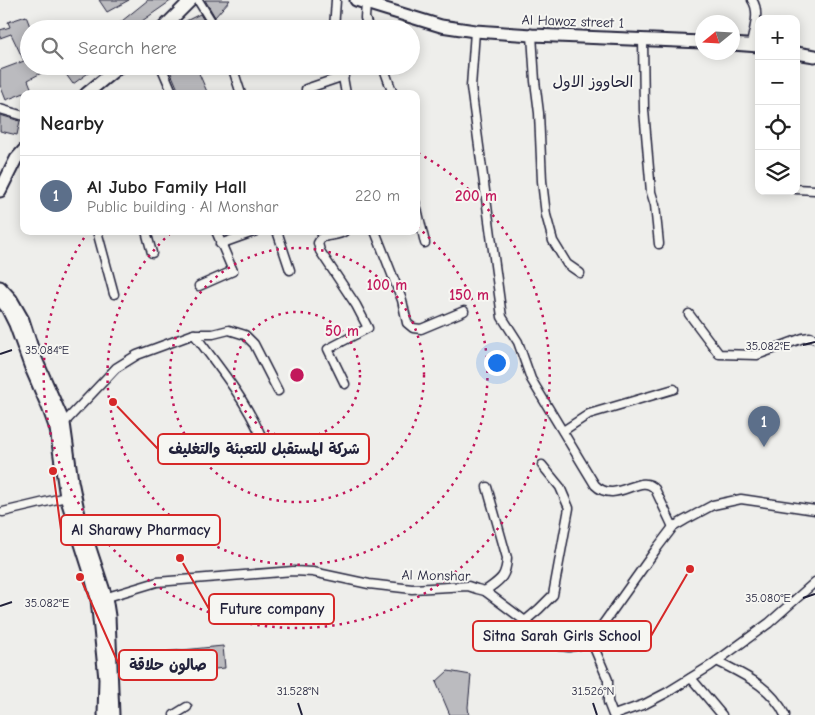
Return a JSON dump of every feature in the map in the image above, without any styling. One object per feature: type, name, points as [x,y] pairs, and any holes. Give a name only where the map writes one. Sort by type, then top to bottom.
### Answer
[{"type":"street","points":[[171,20],[191,0]]},
{"type":"street","points":[[198,0],[210,20]]},
{"type":"street","points":[[335,20],[336,0]]},
{"type":"street","points":[[753,0],[757,15]]},
{"type":"street","points":[[361,2],[366,20]]},
{"type":"street","name":"Al Hawoz street 1","points":[[361,2],[442,26],[475,31],[695,42]]},
{"type":"street","points":[[475,31],[471,87],[500,311],[518,342],[530,379],[593,483],[598,488],[612,493],[643,483],[651,485],[656,490],[674,527]]},
{"type":"street","points":[[532,35],[546,215],[553,241],[566,264],[580,273]]},
{"type":"street","points":[[643,38],[646,129],[651,192],[655,205],[659,244]]},
{"type":"street","points":[[740,44],[755,45]]},
{"type":"street","points":[[800,54],[815,56]]},
{"type":"street","points":[[91,90],[109,75]]},
{"type":"street","points":[[165,75],[171,90]]},
{"type":"street","points":[[235,75],[240,90]]},
{"type":"street","points":[[386,75],[392,90]]},
{"type":"street","points":[[306,90],[344,76],[346,90]]},
{"type":"street","points":[[0,109],[20,115]]},
{"type":"street","points":[[0,191],[20,154]]},
{"type":"street","points":[[800,188],[815,190]]},
{"type":"street","points":[[420,221],[425,243]]},
{"type":"street","points":[[98,235],[114,294]]},
{"type":"street","points":[[147,235],[152,253]]},
{"type":"street","points":[[199,286],[233,271],[217,235]]},
{"type":"street","points":[[220,244],[245,235]]},
{"type":"street","points":[[278,235],[290,270]]},
{"type":"street","points":[[330,235],[321,238],[318,243],[320,251],[356,305],[368,328],[328,349],[345,384]]},
{"type":"street","points":[[377,235],[402,300],[406,320],[410,326],[415,329],[421,329],[464,311]]},
{"type":"street","points":[[0,287],[11,299],[23,320],[35,357],[64,423],[72,481],[110,626],[113,715]]},
{"type":"street","points":[[0,300],[7,308],[15,324],[56,429],[66,497],[89,569],[102,598],[105,679],[104,715]]},
{"type":"street","points":[[689,314],[719,354],[757,355],[802,338],[810,337],[815,339]]},
{"type":"street","points":[[64,423],[116,368],[137,355],[194,334],[213,334],[229,330],[245,335],[254,344],[278,391]]},
{"type":"street","points":[[194,334],[240,396],[252,415],[262,438]]},
{"type":"street","points":[[563,431],[589,414],[674,388]]},
{"type":"street","points":[[525,620],[554,595],[569,508],[560,488],[542,466]]},
{"type":"street","points":[[485,591],[503,578],[507,568],[507,558],[487,487]]},
{"type":"street","points":[[3,512],[66,497]]},
{"type":"street","points":[[815,510],[742,499],[713,505],[674,527],[603,624],[590,638],[608,680],[608,702],[613,715],[645,704],[717,661],[769,623],[815,582]]},
{"type":"street","name":"Al Monshar","points":[[102,598],[157,582],[293,571],[313,572],[369,584],[412,589],[468,586],[485,591],[525,620],[548,641],[559,646],[579,645],[590,638]]},
{"type":"street","points":[[717,661],[757,682],[771,693],[785,715]]},
{"type":"street","points":[[691,678],[722,715]]},
{"type":"street","points":[[174,715],[187,707]]},
{"type":"building","points":[[99,0],[129,0],[107,12]]},
{"type":"building","points":[[148,0],[172,0],[143,20],[123,20]]},
{"type":"building","points":[[205,0],[230,0],[215,17]]},
{"type":"building","points":[[200,14],[204,20],[188,20]]},
{"type":"building","points":[[26,16],[28,20],[20,20],[20,53],[11,34],[0,38],[0,30],[10,27],[8,22]]},
{"type":"building","points":[[20,62],[20,75],[37,75],[28,80],[32,90],[20,90],[20,95],[6,100],[0,85],[0,70]]},
{"type":"building","points":[[66,75],[86,75],[73,84]]},
{"type":"building","points":[[172,75],[200,75],[206,90],[178,90]]},
{"type":"building","points":[[0,115],[20,121],[17,135],[0,131]]},
{"type":"building","points":[[223,646],[225,668],[164,674],[162,652]]},
{"type":"building","points":[[448,671],[471,675],[469,715],[450,715],[436,682]]},
{"type":"place","name":"شركة المستقبل للتعبئة والتغليف","points":[[113,402]]},
{"type":"place","name":"Al Jubo Family Hall","points":[[764,447]]},
{"type":"place","name":"Al Sharawy Pharmacy","points":[[53,471]]},
{"type":"place","name":"Future company","points":[[180,558]]},
{"type":"place","name":"Sitna Sarah Girls School","points":[[690,569]]},
{"type":"place","name":"صالون حلاقة","points":[[80,577]]},
{"type":"district","name":"الحاووز الاول","points":[[593,81]]}]
